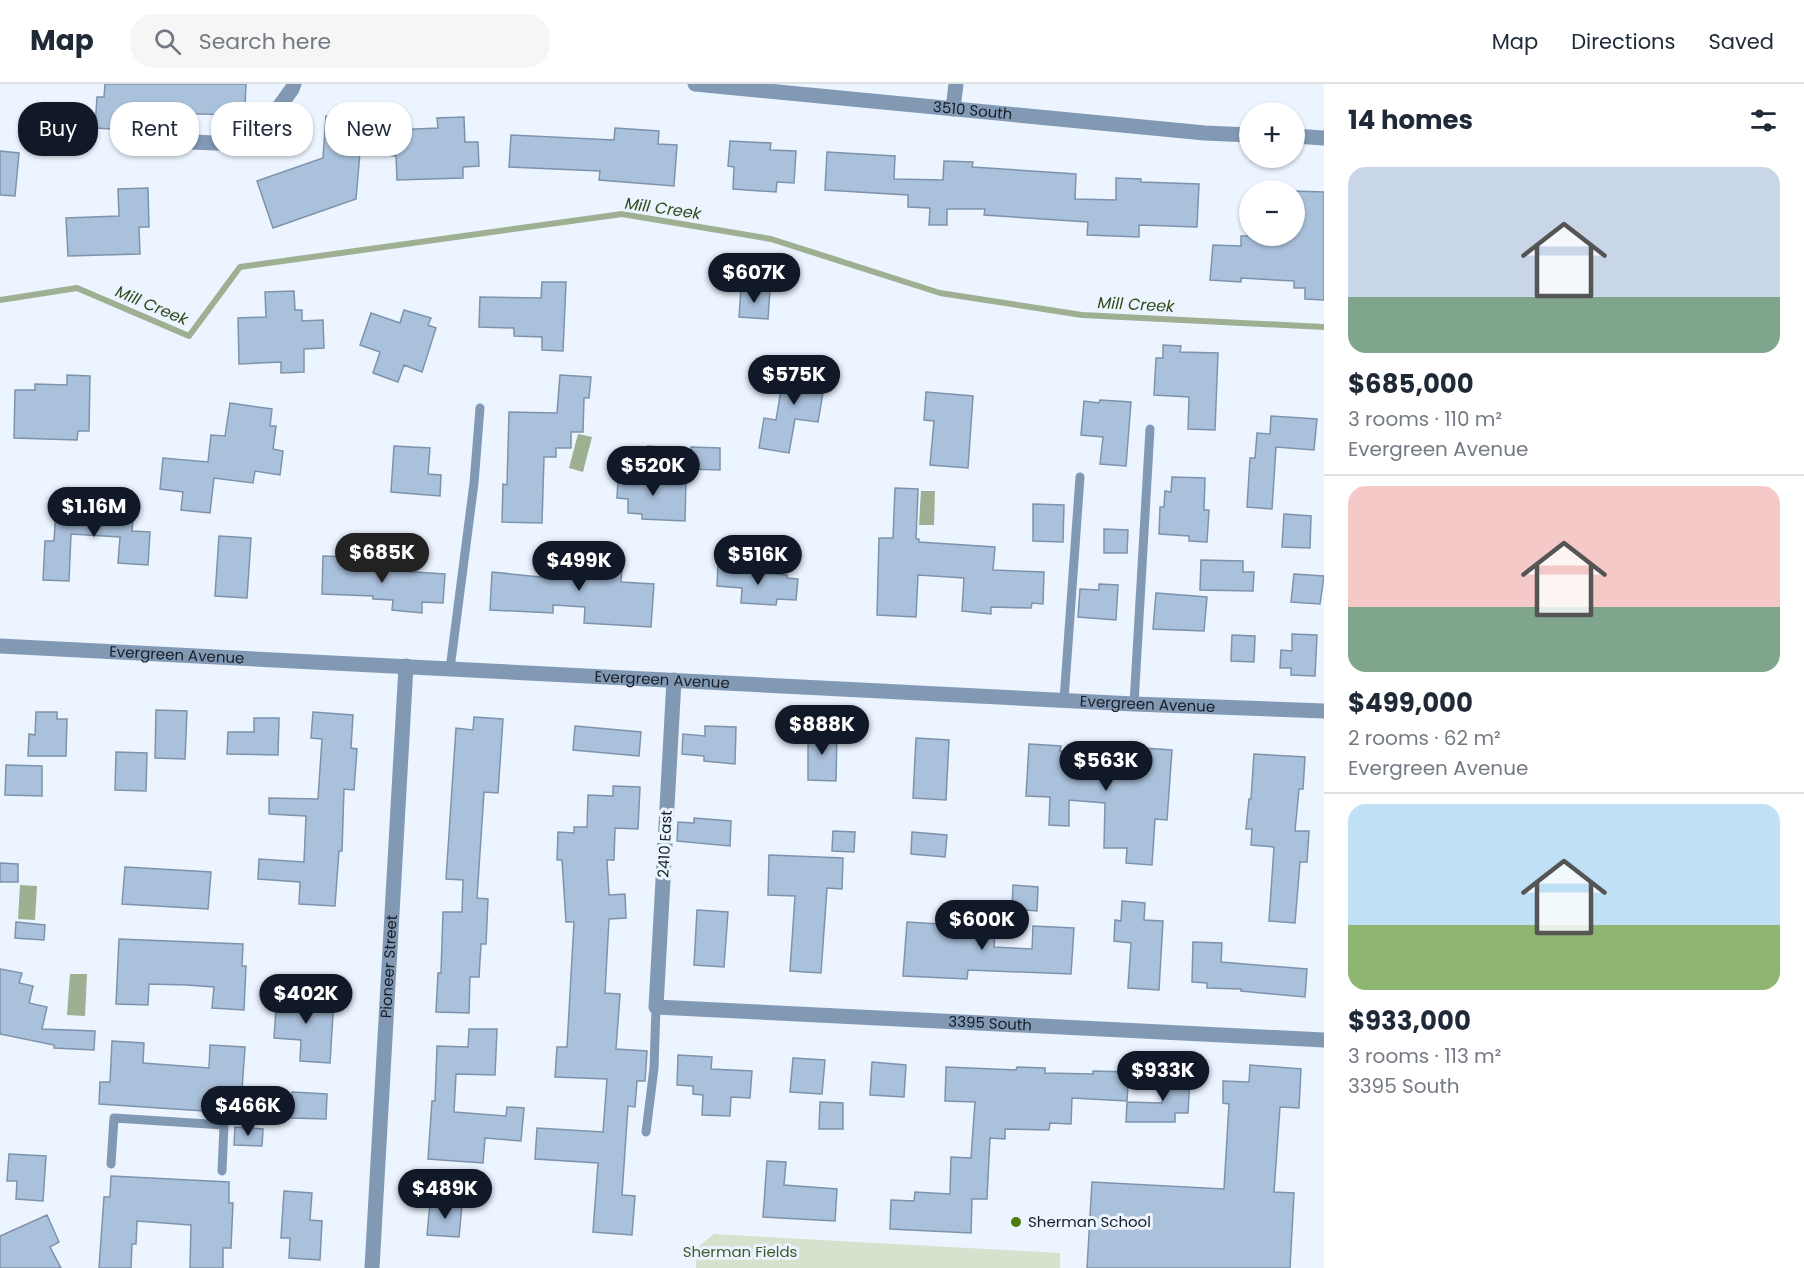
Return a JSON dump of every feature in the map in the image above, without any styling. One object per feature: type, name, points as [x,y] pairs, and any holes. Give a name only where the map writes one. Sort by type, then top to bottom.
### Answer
[{"type":"street","points":[[199,142],[239,144],[266,125],[294,84]]},
{"type":"street","name":"3510 South","points":[[695,84],[1239,135]]},
{"type":"street","points":[[953,109],[956,84]]},
{"type":"street","points":[[1305,137],[1324,138]]},
{"type":"street","name":"Evergreen Avenue","points":[[0,646],[1134,704],[1324,711]]},
{"type":"street","name":"Pioneer Street","points":[[372,1268],[406,666]]},
{"type":"street","name":"2410 East","points":[[656,1007],[674,680]]},
{"type":"street","name":"3395 South","points":[[656,1007],[1324,1040]]},
{"type":"lane","points":[[450,669],[474,483],[480,408]]},
{"type":"lane","points":[[1134,704],[1150,429]]},
{"type":"lane","points":[[1064,700],[1080,477]]},
{"type":"lane","points":[[646,1132],[654,1068],[656,1007]]},
{"type":"lane","points":[[111,1164],[114,1118],[224,1125],[222,1171]]},
{"type":"green space","name":"Sherman Fields","points":[[714,1234],[1060,1253],[1060,1268],[696,1268],[697,1248]]},
{"type":"shaded area","points":[[578,434],[592,437],[583,472],[569,468]]},
{"type":"shaded area","points":[[647,445],[683,448],[681,464],[646,462]]},
{"type":"shaded area","points":[[921,491],[935,491],[934,525],[919,525]]},
{"type":"shaded area","points":[[20,885],[37,886],[35,920],[18,919]]},
{"type":"shaded area","points":[[70,974],[87,974],[85,1016],[67,1015]]},
{"type":"building","points":[[105,84],[246,84],[245,102],[211,102],[211,114],[199,114],[199,102],[110,102],[110,129],[98,128],[97,97],[104,97]]},
{"type":"building","points":[[464,117],[465,142],[478,142],[479,166],[463,167],[463,178],[397,180],[396,156],[412,156],[412,129],[438,128],[437,118]]},
{"type":"building","points":[[615,128],[659,131],[658,144],[677,145],[674,186],[599,180],[600,171],[509,167],[511,135],[614,140]]},
{"type":"building","points":[[325,130],[325,156],[360,156],[356,199],[273,228],[257,181],[323,158]]},
{"type":"building","points":[[730,141],[771,143],[770,150],[796,151],[794,183],[777,182],[776,192],[733,189],[734,167],[728,166]]},
{"type":"building","points":[[0,151],[18,153],[15,196],[0,195]]},
{"type":"building","points":[[827,152],[895,156],[894,179],[943,180],[944,161],[973,162],[972,167],[1076,174],[1075,199],[1116,200],[1116,178],[1141,179],[1141,182],[1199,184],[1197,227],[1139,225],[1139,237],[1087,235],[1088,222],[984,215],[985,209],[947,209],[947,225],[929,225],[930,208],[908,207],[908,195],[825,190]]},
{"type":"building","points":[[148,188],[149,227],[139,227],[140,254],[68,256],[66,218],[119,216],[118,189]]},
{"type":"building","points":[[1305,191],[1324,192],[1324,300],[1305,299],[1305,288],[1294,288],[1294,281],[1241,278],[1241,282],[1210,280],[1213,245],[1305,246]]},
{"type":"building","points":[[542,282],[566,282],[563,351],[542,350],[542,337],[514,336],[514,328],[479,327],[480,297],[541,298]]},
{"type":"building","points":[[741,288],[770,290],[768,319],[739,317]]},
{"type":"building","points":[[294,291],[295,310],[302,310],[302,321],[323,320],[324,348],[304,349],[304,372],[281,373],[281,362],[239,364],[238,318],[266,317],[265,292]]},
{"type":"building","points":[[404,310],[431,318],[428,325],[436,328],[422,372],[404,365],[398,382],[373,373],[380,352],[360,345],[371,313],[400,323]]},
{"type":"building","points":[[1163,345],[1181,346],[1180,352],[1218,353],[1215,430],[1188,429],[1189,397],[1154,395],[1156,358],[1163,358]]},
{"type":"building","points":[[796,364],[827,369],[818,422],[795,419],[789,453],[759,448],[764,418],[776,420],[784,372],[794,374]]},
{"type":"building","points":[[67,375],[90,376],[89,431],[78,431],[77,440],[14,438],[15,390],[35,390],[35,384],[67,385]]},
{"type":"building","points":[[560,375],[591,377],[589,398],[584,398],[583,432],[571,432],[571,448],[556,448],[556,457],[544,457],[542,523],[502,522],[503,484],[507,485],[509,412],[557,413]]},
{"type":"building","points":[[926,392],[973,396],[968,468],[930,465],[934,421],[924,420]]},
{"type":"building","points":[[1100,400],[1131,402],[1126,466],[1100,464],[1103,437],[1081,435],[1084,401],[1099,403]]},
{"type":"building","points":[[230,403],[272,409],[270,426],[276,426],[273,449],[283,451],[280,475],[255,471],[253,483],[214,478],[210,513],[181,510],[183,492],[160,489],[163,458],[208,462],[211,435],[225,436]]},
{"type":"building","points":[[1271,416],[1317,419],[1314,450],[1276,447],[1272,509],[1247,507],[1250,458],[1255,458],[1257,433],[1270,434]]},
{"type":"building","points":[[394,446],[430,448],[428,474],[441,475],[440,496],[391,492]]},
{"type":"building","points":[[691,447],[720,448],[720,470],[690,469]]},
{"type":"building","points":[[625,471],[648,472],[647,480],[686,481],[685,521],[642,519],[642,514],[628,513],[628,499],[617,498],[618,480],[625,481]]},
{"type":"building","points":[[1172,477],[1205,478],[1204,510],[1209,510],[1207,542],[1189,541],[1189,536],[1159,534],[1160,507],[1164,507],[1165,491],[1171,492]]},
{"type":"building","points":[[895,488],[918,489],[916,539],[919,539],[919,542],[995,547],[993,570],[1044,572],[1043,604],[1032,603],[1031,608],[991,607],[991,614],[962,611],[964,578],[918,575],[916,617],[877,615],[879,538],[893,538]]},
{"type":"building","points":[[1033,504],[1064,505],[1063,542],[1033,541]]},
{"type":"building","points":[[103,505],[134,507],[132,531],[150,532],[148,565],[118,563],[120,537],[71,534],[69,581],[43,580],[45,541],[54,541],[56,510],[102,514]]},
{"type":"building","points":[[1284,514],[1311,516],[1310,548],[1282,547]]},
{"type":"building","points":[[1104,529],[1128,530],[1127,553],[1104,553]]},
{"type":"building","points":[[219,536],[251,538],[247,598],[215,596]]},
{"type":"building","points":[[581,550],[623,553],[621,582],[654,584],[651,627],[584,623],[585,607],[553,605],[553,613],[490,610],[492,572],[540,577],[541,572],[579,575]]},
{"type":"building","points":[[323,556],[352,557],[351,568],[445,574],[443,603],[422,602],[422,613],[392,610],[393,600],[373,599],[373,596],[322,594]]},
{"type":"building","points":[[1201,560],[1243,561],[1243,572],[1254,572],[1253,591],[1200,590]]},
{"type":"building","points":[[718,565],[735,566],[735,571],[787,575],[787,578],[798,579],[796,600],[777,599],[776,605],[741,603],[742,588],[717,586]]},
{"type":"building","points":[[1294,574],[1324,576],[1320,604],[1291,602]]},
{"type":"building","points":[[1099,584],[1118,585],[1116,620],[1078,617],[1080,589],[1099,590]]},
{"type":"building","points":[[1156,593],[1207,597],[1204,631],[1153,629]]},
{"type":"building","points":[[1292,634],[1317,635],[1315,676],[1291,675],[1291,668],[1280,668],[1281,650],[1292,651]]},
{"type":"building","points":[[1232,635],[1255,636],[1254,662],[1231,661]]},
{"type":"building","points":[[156,710],[187,711],[185,759],[155,758]]},
{"type":"building","points":[[36,712],[57,712],[57,719],[67,719],[66,756],[28,756],[29,734],[35,735]]},
{"type":"building","points":[[313,712],[353,715],[351,748],[357,749],[354,790],[344,789],[342,851],[339,851],[335,906],[299,904],[300,882],[258,879],[259,859],[304,862],[306,816],[269,814],[269,798],[318,799],[322,739],[311,738]]},
{"type":"building","points":[[474,717],[503,719],[498,793],[484,792],[477,898],[488,899],[486,944],[481,944],[479,977],[470,977],[469,1013],[436,1012],[438,973],[441,973],[443,912],[462,912],[463,880],[446,879],[456,728],[473,730]]},
{"type":"building","points":[[254,718],[279,718],[278,755],[227,754],[228,732],[254,732]]},
{"type":"building","points":[[575,726],[641,732],[639,756],[573,750]]},
{"type":"building","points":[[705,726],[736,727],[735,764],[704,761],[704,756],[682,754],[683,734],[705,736]]},
{"type":"building","points":[[808,731],[837,732],[836,781],[808,780]]},
{"type":"building","points":[[916,738],[949,740],[946,800],[913,798]]},
{"type":"building","points":[[1029,744],[1061,746],[1060,751],[1143,757],[1143,748],[1172,750],[1167,820],[1155,819],[1152,865],[1126,863],[1127,848],[1104,848],[1105,803],[1069,800],[1069,826],[1049,825],[1050,797],[1026,796]]},
{"type":"building","points":[[116,752],[147,753],[146,791],[115,790]]},
{"type":"building","points":[[1254,754],[1305,757],[1303,789],[1299,789],[1295,831],[1309,831],[1307,862],[1300,862],[1295,923],[1269,921],[1274,847],[1251,845],[1252,829],[1246,829]]},
{"type":"building","points":[[6,765],[42,766],[42,796],[5,795]]},
{"type":"building","points":[[613,786],[640,787],[638,829],[615,828],[614,860],[607,860],[609,895],[625,894],[626,918],[609,919],[605,993],[620,994],[616,1049],[647,1051],[645,1081],[637,1081],[635,1107],[628,1106],[622,1195],[635,1196],[632,1235],[593,1232],[598,1163],[535,1159],[537,1128],[603,1132],[607,1079],[555,1077],[557,1047],[567,1047],[574,922],[566,922],[562,860],[557,860],[558,832],[574,833],[574,827],[587,827],[588,795],[613,796]]},
{"type":"building","points":[[694,818],[731,821],[730,846],[677,841],[678,822],[694,823]]},
{"type":"building","points":[[833,831],[855,832],[854,852],[832,851]]},
{"type":"building","points":[[912,832],[947,835],[945,857],[911,854]]},
{"type":"building","points":[[769,855],[843,858],[842,889],[827,888],[821,973],[790,971],[795,896],[768,895]]},
{"type":"building","points":[[0,863],[18,864],[18,882],[0,882]]},
{"type":"building","points":[[125,867],[211,872],[208,909],[122,904]]},
{"type":"building","points":[[1013,885],[1038,887],[1037,911],[1012,909]]},
{"type":"building","points":[[1122,901],[1145,903],[1144,920],[1163,921],[1159,990],[1128,988],[1131,943],[1114,941],[1115,920],[1121,921]]},
{"type":"building","points":[[697,910],[728,912],[724,967],[694,965]]},
{"type":"building","points":[[957,920],[996,922],[994,947],[1032,949],[1033,926],[1074,928],[1071,974],[968,970],[967,979],[903,976],[907,922],[957,925]]},
{"type":"building","points":[[16,922],[45,925],[44,940],[15,938]]},
{"type":"building","points":[[119,939],[243,944],[242,966],[246,966],[244,1010],[212,1008],[214,987],[187,985],[149,984],[148,1005],[116,1004]]},
{"type":"building","points":[[1193,942],[1222,943],[1221,962],[1307,969],[1305,997],[1241,991],[1241,989],[1207,988],[1207,983],[1192,982]]},
{"type":"building","points":[[0,969],[22,973],[19,983],[33,986],[29,1003],[47,1007],[42,1029],[95,1031],[94,1050],[54,1048],[54,1045],[0,1034]]},
{"type":"building","points":[[277,994],[334,998],[330,1063],[300,1061],[301,1040],[274,1038]]},
{"type":"building","points":[[469,1029],[497,1029],[495,1075],[456,1074],[454,1112],[506,1116],[507,1107],[524,1108],[521,1141],[485,1138],[483,1163],[428,1159],[432,1101],[435,1101],[437,1046],[468,1047]]},
{"type":"building","points":[[112,1041],[144,1043],[143,1063],[209,1068],[210,1045],[245,1047],[242,1090],[236,1090],[234,1113],[99,1104],[100,1082],[110,1082]]},
{"type":"building","points":[[678,1055],[712,1057],[711,1069],[752,1071],[750,1098],[731,1097],[730,1116],[702,1115],[703,1095],[693,1094],[693,1086],[677,1085]]},
{"type":"building","points":[[793,1058],[825,1060],[822,1094],[790,1092]]},
{"type":"building","points":[[872,1062],[906,1065],[904,1097],[870,1095]]},
{"type":"building","points":[[1250,1065],[1301,1069],[1299,1108],[1280,1107],[1274,1192],[1294,1193],[1290,1268],[1087,1268],[1092,1182],[1224,1189],[1229,1104],[1223,1103],[1223,1081],[1249,1082]]},
{"type":"building","points":[[946,1067],[1016,1070],[1017,1067],[1045,1068],[1045,1073],[1129,1072],[1127,1101],[1072,1098],[1071,1124],[1050,1123],[1049,1130],[1005,1129],[1005,1139],[990,1138],[987,1199],[972,1199],[971,1233],[890,1229],[891,1200],[914,1201],[915,1192],[950,1194],[951,1157],[971,1158],[975,1102],[945,1101]]},
{"type":"building","points":[[1163,1073],[1190,1074],[1188,1113],[1175,1113],[1175,1122],[1126,1122],[1127,1102],[1162,1103]]},
{"type":"building","points":[[292,1092],[327,1094],[326,1119],[291,1118]]},
{"type":"building","points":[[820,1102],[843,1103],[843,1129],[819,1129]]},
{"type":"building","points":[[235,1127],[263,1129],[262,1146],[234,1145]]},
{"type":"building","points":[[9,1154],[46,1156],[43,1201],[16,1199],[17,1181],[7,1181]]},
{"type":"building","points":[[767,1161],[786,1162],[784,1185],[837,1189],[835,1221],[763,1217]]},
{"type":"building","points":[[111,1176],[229,1182],[229,1203],[233,1203],[231,1248],[223,1248],[223,1268],[190,1268],[191,1225],[137,1221],[136,1244],[132,1244],[131,1268],[99,1268],[104,1197],[110,1197]]},
{"type":"building","points":[[284,1191],[312,1193],[310,1220],[322,1221],[320,1260],[289,1258],[290,1238],[281,1238]]},
{"type":"building","points":[[430,1203],[462,1205],[459,1237],[427,1235]]},
{"type":"building","points":[[47,1215],[59,1242],[50,1247],[61,1268],[0,1268],[0,1236]]},
{"type":"waterway","name":"Mill Creek","points":[[0,300],[77,288],[189,336],[240,267],[622,214],[771,239],[940,293],[1082,315],[1324,327]]},
{"type":"place","name":"Sherman School","points":[[1016,1222]]}]
